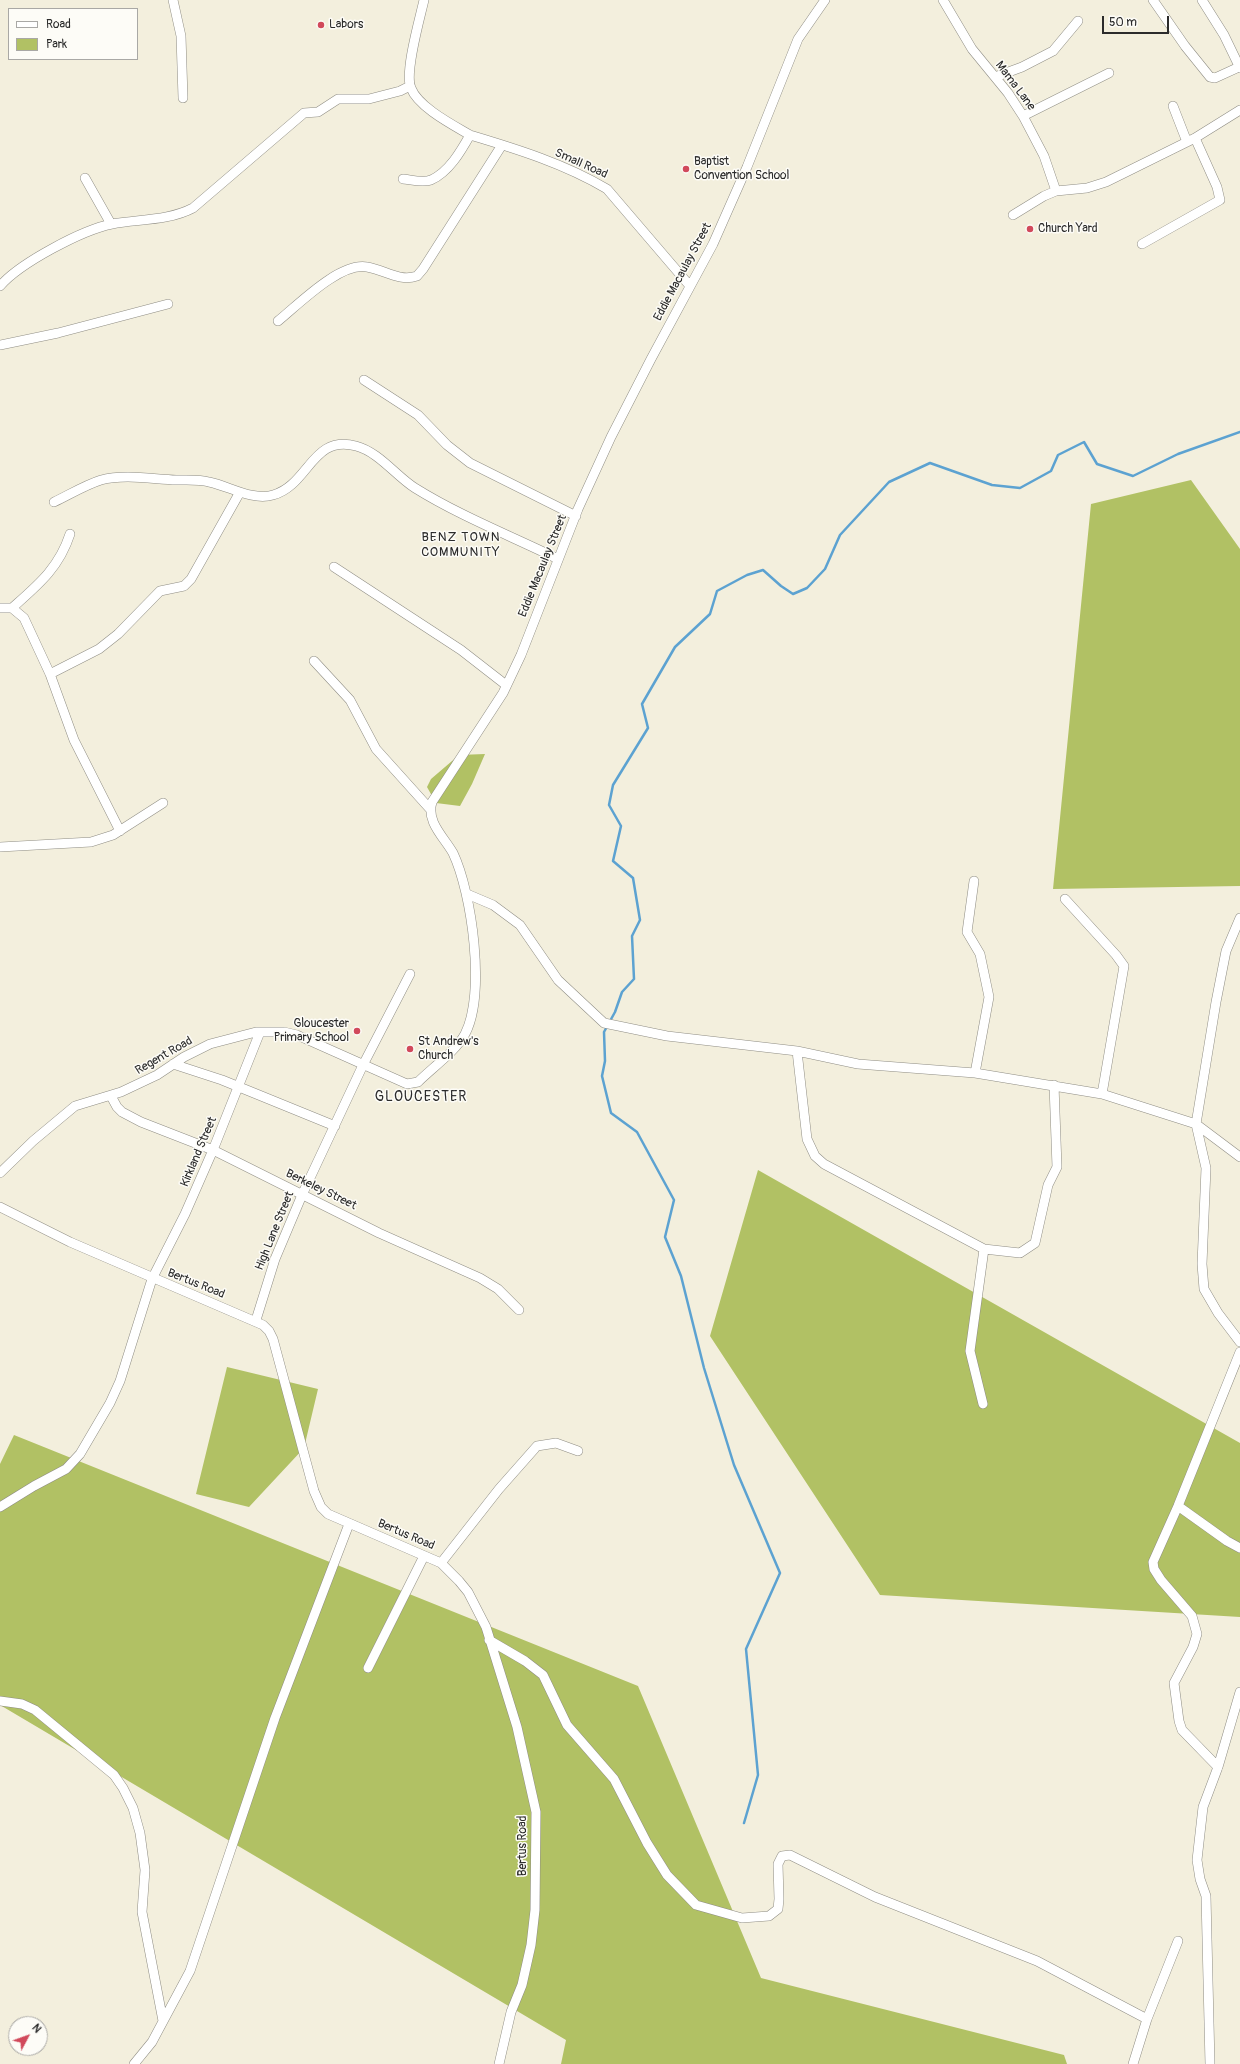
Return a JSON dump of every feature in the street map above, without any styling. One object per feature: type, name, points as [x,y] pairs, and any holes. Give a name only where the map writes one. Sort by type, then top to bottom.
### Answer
[{"type":"street","points":[[174,0],[181,36],[182,98]]},
{"type":"street","points":[[0,286],[26,263],[81,235],[111,224],[183,213],[203,201],[300,115],[318,112],[338,99],[369,99],[400,91],[410,86],[411,64],[424,0]]},
{"type":"street","name":"Eddie Macaulay Street","points":[[430,809],[432,802],[506,685],[521,655],[558,559],[611,437],[713,244],[741,181],[798,39],[825,0]]},
{"type":"street","name":"Mama Lane","points":[[944,0],[972,49],[995,77],[1023,116],[1044,156],[1056,192]]},
{"type":"street","points":[[1154,0],[1185,46],[1210,77],[1216,78],[1240,67],[1224,35],[1202,0]]},
{"type":"street","points":[[995,77],[1022,67],[1053,51],[1078,21]]},
{"type":"street","points":[[1023,116],[1109,73]]},
{"type":"street","name":"Small Road","points":[[410,86],[415,95],[437,116],[470,135],[524,152],[596,182],[607,189],[690,286]]},
{"type":"street","points":[[1142,244],[1220,200],[1217,187],[1190,140],[1173,106]]},
{"type":"street","points":[[1013,215],[1044,196],[1056,192],[1087,188],[1106,182],[1190,140],[1240,110]]},
{"type":"street","points":[[403,179],[422,181],[431,180],[439,175],[456,158],[470,135]]},
{"type":"street","points":[[278,321],[337,274],[351,267],[367,267],[401,278],[417,276],[428,262],[502,145]]},
{"type":"street","points":[[85,178],[111,224]]},
{"type":"street","points":[[0,345],[58,333],[168,304]]},
{"type":"street","points":[[364,380],[418,415],[447,445],[470,462],[576,516]]},
{"type":"street","points":[[54,502],[100,480],[115,478],[208,481],[240,492],[273,495],[293,483],[306,471],[318,454],[328,447],[347,445],[357,446],[366,450],[409,484],[426,495],[558,559]]},
{"type":"street","points":[[50,674],[99,649],[118,634],[160,591],[168,588],[184,586],[191,579],[240,492]]},
{"type":"street","points":[[12,608],[45,579],[66,547],[70,534]]},
{"type":"street","points":[[334,567],[461,650],[506,685]]},
{"type":"street","points":[[0,608],[12,608],[24,618],[50,674],[74,740],[120,831]]},
{"type":"street","points":[[314,661],[350,700],[376,748],[430,809],[432,821],[449,846],[458,864],[467,894],[474,939],[475,1000],[470,1022],[464,1036],[418,1082],[412,1084],[407,1084],[363,1065]]},
{"type":"street","points":[[0,846],[92,842],[113,835],[163,803]]},
{"type":"street","points":[[974,881],[968,932],[980,954],[989,997],[975,1073]]},
{"type":"street","points":[[467,894],[493,905],[520,925],[558,980],[604,1023],[616,1027],[674,1037],[797,1051],[858,1064],[975,1073],[1102,1094],[1196,1124],[1240,1157]]},
{"type":"street","points":[[1065,899],[1116,955],[1124,966],[1102,1094]]},
{"type":"street","points":[[1240,918],[1225,958],[1216,1002],[1196,1124],[1206,1168],[1202,1264],[1204,1289],[1218,1313],[1240,1342]]},
{"type":"street","name":"High Lane Street","points":[[256,1320],[276,1259],[302,1195],[363,1065],[410,974]]},
{"type":"street","name":"Regent Road","points":[[0,1173],[33,1141],[75,1106],[88,1101],[110,1096],[157,1075],[184,1057],[210,1044],[260,1032],[284,1032],[297,1035],[363,1065]]},
{"type":"street","name":"Kirkland Street","points":[[0,1507],[34,1486],[66,1469],[80,1454],[110,1403],[120,1381],[152,1279],[185,1214],[213,1150],[240,1087],[260,1032]]},
{"type":"street","points":[[797,1051],[807,1139],[815,1156],[824,1164],[984,1249],[1020,1253],[1035,1243],[1048,1185],[1057,1168],[1054,1085]]},
{"type":"street","points":[[173,1064],[240,1087],[335,1126]]},
{"type":"street","name":"Berkeley Street","points":[[110,1096],[117,1107],[128,1116],[213,1150],[379,1233],[480,1278],[498,1289],[519,1310]]},
{"type":"street","name":"Bertus Road","points":[[0,1207],[70,1242],[152,1279],[256,1320],[269,1330],[273,1339],[317,1500],[328,1514],[440,1563],[468,1592],[486,1627],[517,1727],[536,1812],[535,1898],[531,1945],[522,1986],[509,2018],[499,2064]]},
{"type":"street","points":[[984,1249],[970,1351],[984,1404]]},
{"type":"street","points":[[1218,1767],[1182,1730],[1179,1721],[1174,1683],[1193,1647],[1197,1634],[1192,1616],[1154,1569],[1153,1562],[1178,1506],[1240,1352]]},
{"type":"street","points":[[440,1563],[499,1489],[537,1446],[556,1443],[578,1451]]},
{"type":"street","points":[[1178,1506],[1227,1541],[1240,1548]]},
{"type":"street","points":[[134,2064],[152,2042],[190,1971],[275,1718],[349,1524]]},
{"type":"street","points":[[368,1668],[424,1556]]},
{"type":"street","points":[[489,1640],[525,1661],[544,1675],[567,1726],[614,1779],[647,1843],[667,1875],[696,1905],[742,1918],[769,1916],[778,1909],[778,1864],[782,1856],[790,1855],[875,1897],[1036,1961],[1147,2019]]},
{"type":"street","points":[[1210,2064],[1206,1896],[1200,1879],[1197,1860],[1203,1807],[1218,1767],[1240,1692]]},
{"type":"street","points":[[0,1700],[22,1704],[35,1710],[114,1775],[123,1788],[133,1808],[140,1833],[145,1870],[142,1912],[163,2021]]},
{"type":"street","points":[[1133,2064],[1147,2019],[1178,1941]]},
{"type":"green space","points":[[1191,480],[1240,549],[1240,886],[1053,889],[1091,504]]},
{"type":"green space","points":[[485,754],[472,784],[460,806],[436,803],[427,787],[431,779],[459,755]]},
{"type":"green space","points":[[758,1170],[1240,1443],[1240,1617],[880,1595],[710,1336]]},
{"type":"green space","points":[[227,1367],[318,1389],[304,1448],[249,1507],[196,1494]]},
{"type":"green space","points":[[14,1435],[638,1686],[761,1978],[1064,2055],[1067,2064],[561,2064],[566,2040],[0,1705],[0,1464]]},
{"type":"waterway","points":[[744,1823],[758,1775],[746,1649],[780,1573],[734,1465],[704,1368],[681,1276],[665,1237],[674,1200],[637,1132],[611,1113],[602,1076],[605,1061],[604,1032],[615,1012],[622,992],[634,979],[632,936],[640,920],[633,878],[613,861],[621,826],[609,805],[613,785],[648,728],[642,704],[675,647],[710,614],[717,591],[747,575],[763,570],[781,586],[793,594],[807,588],[825,569],[840,535],[889,482],[930,463],[992,485],[1020,488],[1051,471],[1058,455],[1084,442],[1097,464],[1133,476],[1178,454],[1240,432]]},
{"type":"place","name":"Labors","points":[[321,25]]},
{"type":"place","name":"Baptist Convention School","points":[[686,169]]},
{"type":"place","name":"Church Yard","points":[[1030,229]]},
{"type":"place","name":"Gloucester Primary School","points":[[357,1031]]},
{"type":"place","name":"St Andrew's Church","points":[[410,1049]]},
{"type":"district","name":"BENZ TOWN COMMUNITY","points":[[461,546]]},
{"type":"district","name":"GLOUCESTER","points":[[421,1097]]}]
